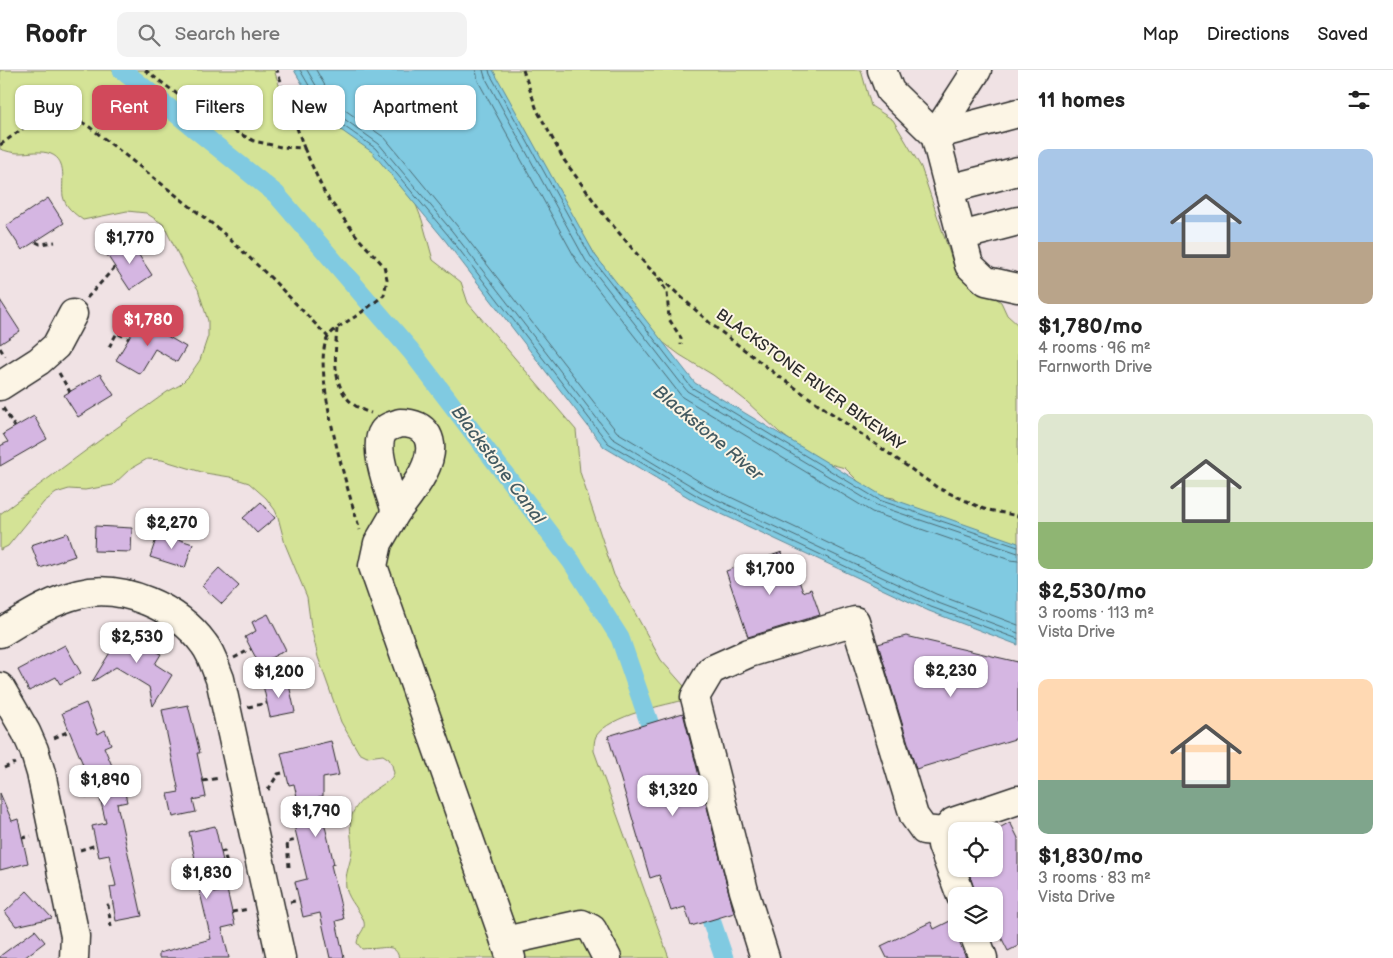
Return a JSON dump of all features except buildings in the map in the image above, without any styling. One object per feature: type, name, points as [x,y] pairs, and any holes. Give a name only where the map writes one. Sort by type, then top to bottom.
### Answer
[{"type":"street","points":[[882,70],[890,91],[935,135],[969,265],[986,281],[1018,288]]},
{"type":"street","points":[[935,135],[977,70]]},
{"type":"street","points":[[935,135],[1018,112]]},
{"type":"street","points":[[949,189],[1018,171]]},
{"type":"street","points":[[961,236],[1018,222]]},
{"type":"street","points":[[986,281],[1018,270]]},
{"type":"street","points":[[0,386],[39,361],[56,346],[73,314]]},
{"type":"street","points":[[396,512],[383,469],[380,438],[384,430],[400,423],[413,424],[428,437],[430,448],[422,474],[378,543],[372,566],[508,949],[582,924],[592,929],[607,958]]},
{"type":"street","points":[[0,633],[58,600],[80,593],[104,591],[131,595],[157,606],[194,631],[205,644],[214,661],[220,679],[280,958]]},
{"type":"street","points":[[764,958],[744,891],[695,697],[712,670],[749,653],[855,621],[914,816],[924,830],[944,832]]},
{"type":"street","points":[[0,687],[26,732],[40,768],[74,934],[74,958]]},
{"type":"street","points":[[958,887],[942,846],[944,832],[953,822],[1018,800]]},
{"type":"street","points":[[977,942],[983,958]]},
{"type":"path","points":[[145,70],[212,120],[254,141],[281,147],[304,148]]},
{"type":"path","points":[[277,70],[304,148],[325,194],[359,239],[384,266],[387,279],[384,295],[337,328],[328,337],[323,359],[325,393],[352,506],[361,532]]},
{"type":"path","name":"BLACKSTONE RIVER BIKEWAY","points":[[523,70],[537,110],[564,160],[604,215],[655,273],[712,324],[776,375],[938,488],[984,509],[1018,516]]},
{"type":"path","points":[[0,145],[28,125],[41,118],[54,115],[73,118],[87,125],[220,230],[328,337]]},
{"type":"path","points":[[36,242],[40,244],[55,242]]},
{"type":"path","points":[[73,314],[115,267]]},
{"type":"path","points":[[655,273],[667,292],[669,319],[680,338],[681,345]]},
{"type":"path","points":[[337,328],[335,362],[340,388],[349,402],[357,408],[377,416],[384,430]]},
{"type":"path","points":[[109,347],[117,333],[129,339]]},
{"type":"path","points":[[0,402],[14,427]]},
{"type":"path","points":[[265,794],[278,774],[286,772]]},
{"type":"path","points":[[289,867],[287,842],[297,840]]},
{"type":"path","points":[[221,852],[224,851],[227,865]]},
{"type":"path","points":[[112,927],[108,905],[113,904]]},
{"type":"green space","points":[[0,70],[274,70],[279,85],[273,85],[273,130],[345,130],[345,116],[354,117],[355,130],[363,130],[415,202],[433,260],[461,282],[468,303],[576,430],[580,472],[614,575],[661,660],[684,686],[689,699],[639,712],[613,722],[596,736],[594,743],[594,751],[669,958],[399,958],[396,951],[392,948],[362,949],[357,943],[364,927],[364,922],[346,888],[346,878],[352,850],[351,819],[361,801],[391,779],[394,773],[389,759],[383,755],[367,757],[359,753],[341,722],[318,657],[307,597],[285,544],[278,517],[266,498],[249,483],[230,477],[205,473],[162,460],[147,459],[130,469],[113,485],[85,490],[69,489],[56,493],[44,502],[8,546],[0,550],[0,514],[111,432],[167,392],[180,385],[200,360],[208,336],[208,321],[198,289],[189,276],[163,224],[146,213],[127,211],[83,220],[71,210],[64,200],[63,172],[60,162],[56,157],[43,152],[17,153],[0,149]]},
{"type":"green space","points":[[482,70],[861,70],[871,106],[893,120],[921,167],[954,266],[1001,302],[1007,315],[1018,325],[1018,553],[908,511],[894,498],[881,496],[864,487],[845,468],[826,463],[792,442],[745,400],[713,375],[660,340],[632,315]]},
{"type":"water","name":"Blackstone River","points":[[294,70],[493,70],[595,255],[695,383],[881,495],[1018,543],[1018,645],[929,611],[698,503],[604,447],[444,239],[372,152],[341,130],[345,130],[345,85],[303,85]]},
{"type":"waterway","name":"Blackstone Canal","points":[[122,70],[276,194],[411,351],[571,561],[620,638],[658,748]]},
{"type":"waterway","name":"Blackstone Canal","points":[[703,896],[724,958]]}]
